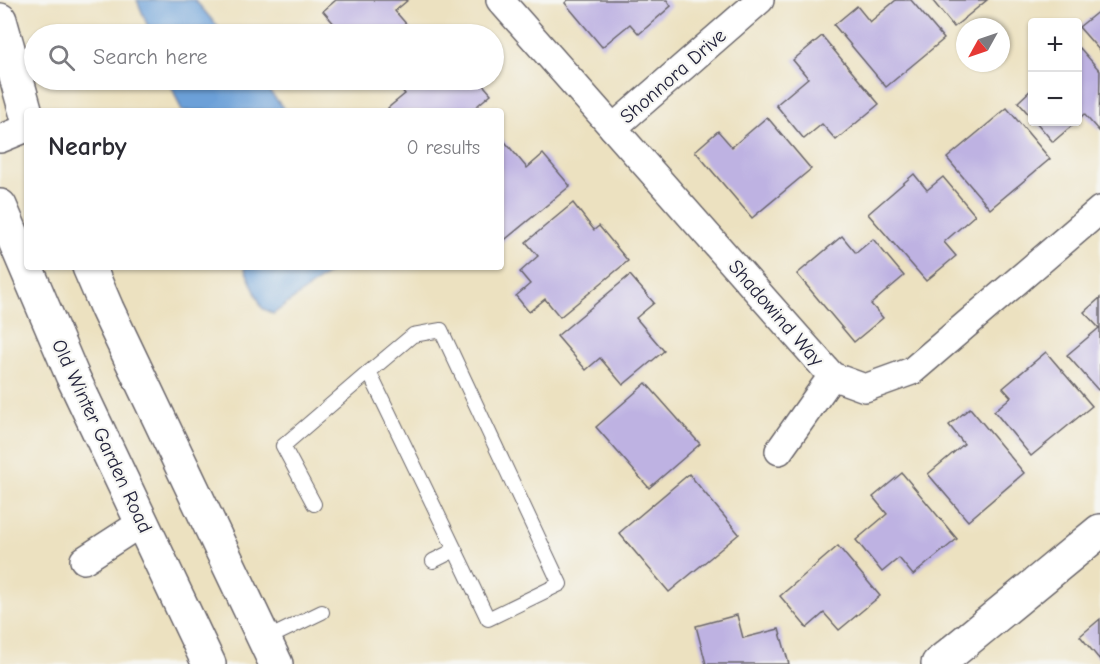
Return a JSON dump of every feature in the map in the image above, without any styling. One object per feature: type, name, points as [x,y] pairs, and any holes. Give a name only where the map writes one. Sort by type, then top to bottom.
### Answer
[{"type":"main road","points":[[0,20],[25,108]]},
{"type":"main road","name":"Old Winter Garden Road","points":[[0,206],[24,262]]},
{"type":"main road","name":"Old Winter Garden Road","points":[[27,270],[72,375],[209,664]]},
{"type":"main road","points":[[90,270],[270,652]]},
{"type":"main road","points":[[938,664],[1100,531]]},
{"type":"street","name":"Shadowind Way","points":[[500,0],[832,376],[865,388],[912,371],[1100,210]]},
{"type":"street","name":"Shonnora Drive","points":[[613,128],[760,0]]},
{"type":"street","points":[[0,139],[24,129]]},
{"type":"street","points":[[779,451],[832,376]]},
{"type":"street","points":[[84,560],[141,524]]},
{"type":"lane","points":[[314,504],[283,446],[369,372],[413,335],[441,330],[560,584],[488,619],[369,372]]},
{"type":"lane","points":[[433,561],[455,550]]},
{"type":"lane","points":[[270,652],[322,612]]},
{"type":"water","points":[[137,0],[195,0],[215,24],[147,24]]},
{"type":"water","points":[[173,90],[268,90],[283,108],[181,108]]},
{"type":"water","points":[[245,270],[333,270],[273,314],[262,308]]},
{"type":"building","points":[[336,0],[408,0],[395,11],[406,24],[334,24],[323,11]]},
{"type":"building","points":[[568,0],[667,0],[671,6],[639,34],[630,24],[602,47],[565,3]]},
{"type":"building","points":[[896,0],[911,0],[944,39],[886,87],[834,25],[857,6],[870,22]]},
{"type":"building","points":[[932,0],[987,0],[965,18],[956,18],[954,27]]},
{"type":"building","points":[[1100,10],[1100,51],[1082,30],[1082,25]]},
{"type":"building","points":[[822,36],[879,104],[836,140],[822,124],[804,139],[776,105],[808,78],[793,60]]},
{"type":"building","points":[[1082,50],[1100,71],[1099,131],[1084,114],[1082,116]]},
{"type":"building","points":[[402,90],[488,90],[491,94],[475,108],[388,108],[405,94]]},
{"type":"building","points":[[1028,93],[1028,113],[1018,102]]},
{"type":"building","points":[[1007,108],[1050,159],[990,209],[947,158]]},
{"type":"building","points":[[767,117],[811,169],[752,218],[695,151],[718,131],[732,147]]},
{"type":"building","points":[[1039,126],[1071,126],[1053,142]]},
{"type":"building","points":[[504,141],[527,168],[543,154],[570,186],[504,241]]},
{"type":"building","points":[[914,174],[927,190],[943,177],[975,215],[944,242],[956,256],[926,281],[868,214]]},
{"type":"building","points":[[573,203],[594,230],[599,226],[628,261],[560,317],[545,299],[529,312],[516,296],[530,284],[520,272],[538,256],[526,242]]},
{"type":"building","points":[[842,236],[856,253],[873,239],[904,276],[871,304],[883,318],[854,342],[797,274]]},
{"type":"building","points":[[630,275],[654,303],[636,318],[664,351],[623,385],[600,358],[586,370],[557,336]]},
{"type":"building","points":[[1100,298],[1100,388],[1098,390],[1067,355],[1099,328],[1084,312]]},
{"type":"building","points":[[1046,352],[1092,406],[1031,456],[994,411],[1011,397],[1003,388]]},
{"type":"building","points":[[646,383],[700,444],[649,488],[596,427]]},
{"type":"building","points":[[970,408],[1024,473],[968,521],[928,474],[964,444],[949,425]]},
{"type":"building","points":[[902,473],[957,539],[913,575],[899,558],[882,572],[856,540],[887,514],[873,497]]},
{"type":"building","points":[[689,474],[739,534],[669,592],[619,533]]},
{"type":"building","points":[[838,546],[880,596],[839,630],[824,613],[807,628],[780,596]]},
{"type":"building","points":[[737,615],[743,638],[779,629],[789,664],[706,664],[696,626]]},
{"type":"building","points":[[1100,619],[1100,660],[1080,636]]}]
